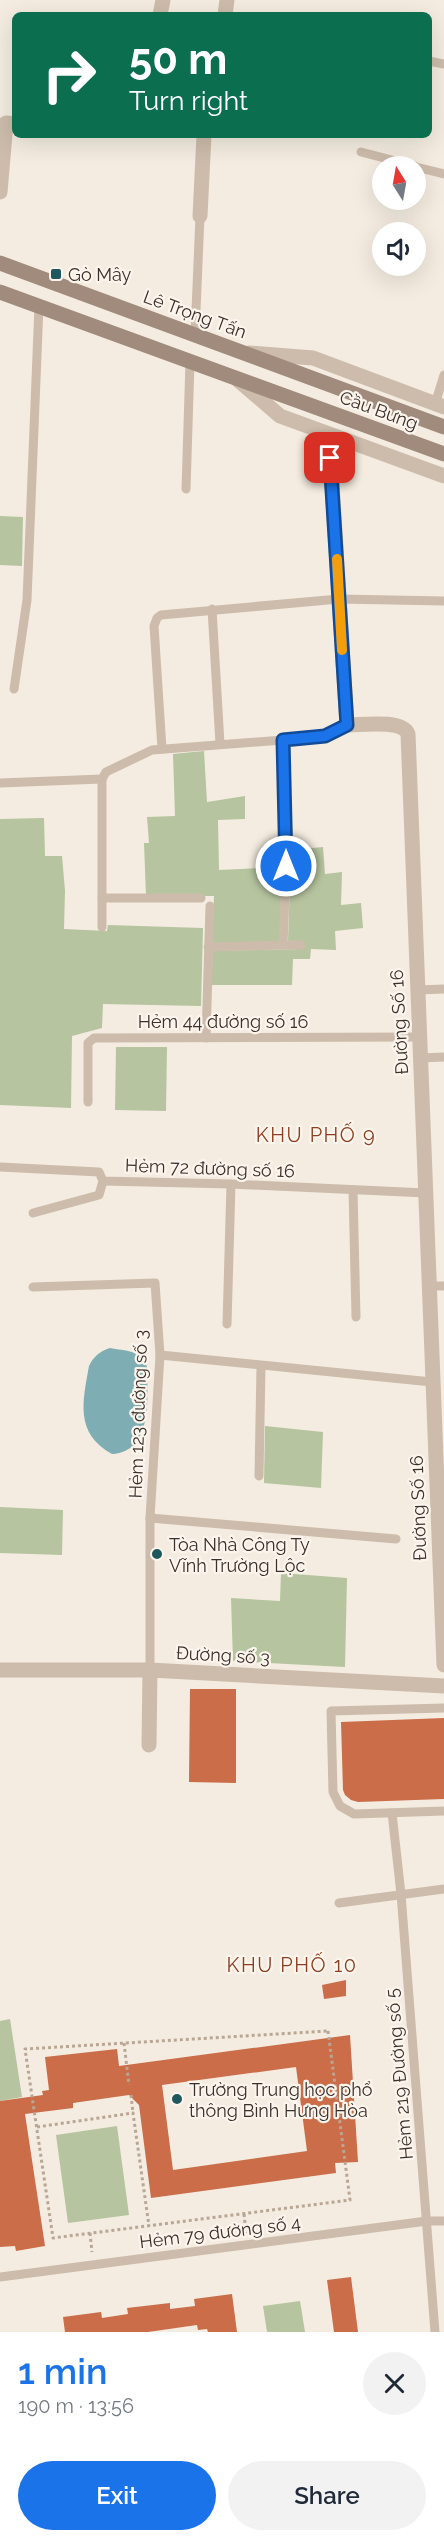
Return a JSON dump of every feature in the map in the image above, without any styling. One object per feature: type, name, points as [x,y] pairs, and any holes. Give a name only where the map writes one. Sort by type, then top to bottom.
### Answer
[{"type":"main road","name":"Lê Trọng Tấn","points":[[0,263],[309,377]]},
{"type":"main road","points":[[39,306],[42,278]]},
{"type":"main road","points":[[0,292],[236,378]]},
{"type":"main road","name":"Cầu Bưng","points":[[309,377],[444,427]]},
{"type":"main road","name":"Cầu Bưng","points":[[236,378],[444,454]]},
{"type":"street","points":[[0,192],[6,123],[12,124]]},
{"type":"street","points":[[200,216],[204,138]]},
{"type":"street","points":[[246,353],[313,358],[440,405]]},
{"type":"street","points":[[236,378],[280,416],[444,476]]},
{"type":"street","points":[[329,435],[347,725]]},
{"type":"street","name":"Đường Số 16","points":[[347,725],[398,725],[403,727],[408,734],[426,1193],[437,1286],[432,1382],[439,1438],[444,1665]]},
{"type":"street","name":"Đường số 3","points":[[0,1670],[150,1670],[444,1686]]},
{"type":"street","points":[[149,1745],[150,1670]]},
{"type":"lane","points":[[361,152],[375,156]]},
{"type":"lane","points":[[426,170],[444,174]]},
{"type":"lane","points":[[195,334],[200,216]]},
{"type":"lane","points":[[14,689],[27,600],[39,306]]},
{"type":"lane","points":[[186,489],[190,362]]},
{"type":"lane","points":[[440,405],[444,375]]},
{"type":"lane","points":[[162,749],[154,626],[161,615],[339,598],[444,601]]},
{"type":"lane","points":[[212,609],[220,744]]},
{"type":"lane","points":[[102,927],[102,779],[105,772],[162,749],[325,736],[347,725]]},
{"type":"lane","points":[[283,740],[287,846],[283,945]]},
{"type":"lane","points":[[0,783],[102,779]]},
{"type":"lane","points":[[102,898],[201,898]]},
{"type":"lane","points":[[206,1038],[210,906]]},
{"type":"lane","points":[[208,946],[301,945]]},
{"type":"lane","points":[[417,990],[444,989]]},
{"type":"lane","name":"Hẻm 44 đường số 16","points":[[88,1102],[88,1043],[90,1040],[419,1037]]},
{"type":"lane","points":[[420,1058],[444,1057]]},
{"type":"lane","name":"Hẻm 72 đường số 16","points":[[0,1167],[99,1172],[103,1181],[426,1193]]},
{"type":"lane","points":[[33,1213],[99,1195],[103,1181]]},
{"type":"lane","points":[[227,1324],[231,1184]]},
{"type":"lane","points":[[353,1190],[356,1317]]},
{"type":"lane","name":"Hẻm 123 đường số 3","points":[[33,1287],[155,1283],[160,1356],[150,1518],[150,1670]]},
{"type":"lane","points":[[160,1356],[432,1382]]},
{"type":"lane","points":[[259,1476],[261,1366]]},
{"type":"lane","points":[[150,1518],[396,1539]]},
{"type":"lane","points":[[444,1708],[331,1711],[333,1792],[337,1802],[344,1810],[354,1814],[444,1811]]},
{"type":"lane","name":"Hẻm 219 Đường số 5","points":[[392,1813],[401,1894],[435,2332]]},
{"type":"lane","points":[[339,1903],[444,1888]]},
{"type":"lane","name":"Hẻm 79 đường số 4","points":[[0,2277],[427,2221],[444,2221]]},
{"type":"path","points":[[328,2031],[350,2200],[53,2238],[37,2127],[25,2049],[328,2031]]},
{"type":"path","points":[[124,2043],[129,2085]]},
{"type":"path","points":[[131,2095],[149,2226]]},
{"type":"path","points":[[37,2127],[133,2113]]},
{"type":"path","points":[[244,2214],[247,2245]]},
{"type":"path","points":[[90,2234],[94,2265]]},
{"type":"green space","points":[[0,516],[23,517],[22,566],[0,565]]},
{"type":"green space","points":[[204,751],[207,802],[245,796],[245,819],[218,820],[219,870],[282,867],[280,942],[212,944],[214,896],[146,896],[144,843],[149,843],[147,817],[175,816],[173,754]]},
{"type":"green space","points":[[44,818],[45,856],[62,856],[65,891],[64,929],[107,931],[108,925],[203,928],[201,1006],[103,1004],[102,1028],[72,1036],[71,1108],[0,1105],[0,819]]},
{"type":"green space","points":[[323,847],[325,874],[342,872],[341,905],[361,903],[363,928],[335,931],[336,950],[311,949],[310,959],[293,959],[292,985],[211,985],[213,951],[303,949],[303,941],[288,941],[291,850]]},
{"type":"green space","points":[[116,1047],[167,1047],[166,1111],[115,1110]]},
{"type":"green space","points":[[265,1426],[323,1432],[321,1488],[264,1483]]},
{"type":"green space","points":[[0,1507],[63,1510],[62,1555],[0,1553]]},
{"type":"green space","points":[[281,1573],[347,1578],[345,1667],[233,1661],[231,1598],[280,1601]]},
{"type":"green space","points":[[10,2019],[22,2097],[0,2101],[0,2021]]},
{"type":"green space","points":[[117,2126],[129,2215],[68,2223],[56,2135]]},
{"type":"green space","points":[[300,2301],[305,2332],[267,2332],[263,2306]]},
{"type":"water","points":[[110,1348],[137,1354],[142,1357],[147,1367],[147,1406],[142,1433],[135,1444],[126,1451],[112,1454],[100,1446],[92,1436],[86,1426],[84,1415],[89,1366],[97,1355]]},
{"type":"building","points":[[190,1689],[236,1689],[236,1783],[189,1782]]},
{"type":"building","points":[[444,1718],[444,1799],[358,1802],[345,1795],[341,1722]]},
{"type":"building","points":[[346,1980],[346,1996],[324,1999],[322,1985]]},
{"type":"building","points":[[350,2035],[358,2162],[335,2163],[336,2173],[151,2198],[139,2105],[129,2095],[73,2103],[73,2108],[25,2114],[45,2246],[16,2251],[15,2246],[0,2247],[0,2101],[43,2095],[42,2091],[49,2090],[45,2057],[117,2049],[119,2066]],"holes":[[[296,2067],[307,2151],[173,2170],[162,2085]]]},
{"type":"building","points":[[351,2277],[358,2332],[334,2332],[327,2280]]},
{"type":"building","points":[[232,2294],[237,2332],[208,2332],[207,2329],[198,2330],[197,2325],[148,2332],[65,2332],[63,2317],[101,2312],[102,2318],[128,2314],[127,2308],[170,2303],[170,2309],[195,2306],[194,2299]]},
{"type":"slow traffic","points":[[337,559],[342,650]]},
{"type":"place","name":"Gò Mây","points":[[56,274]]},
{"type":"place","name":"Tòa Nhà Công Ty Vĩnh Trường Lộc","points":[[157,1554]]},
{"type":"place","name":"Trường Trung học phổ thông Bình Hưng Hòa","points":[[177,2099]]},
{"type":"district","name":"KHU PHỐ 9","points":[[316,1135]]},
{"type":"district","name":"KHU PHỐ 10","points":[[292,1965]]},
{"type":"route","points":[[286,866],[283,740],[325,736],[347,725],[330,458]]}]
